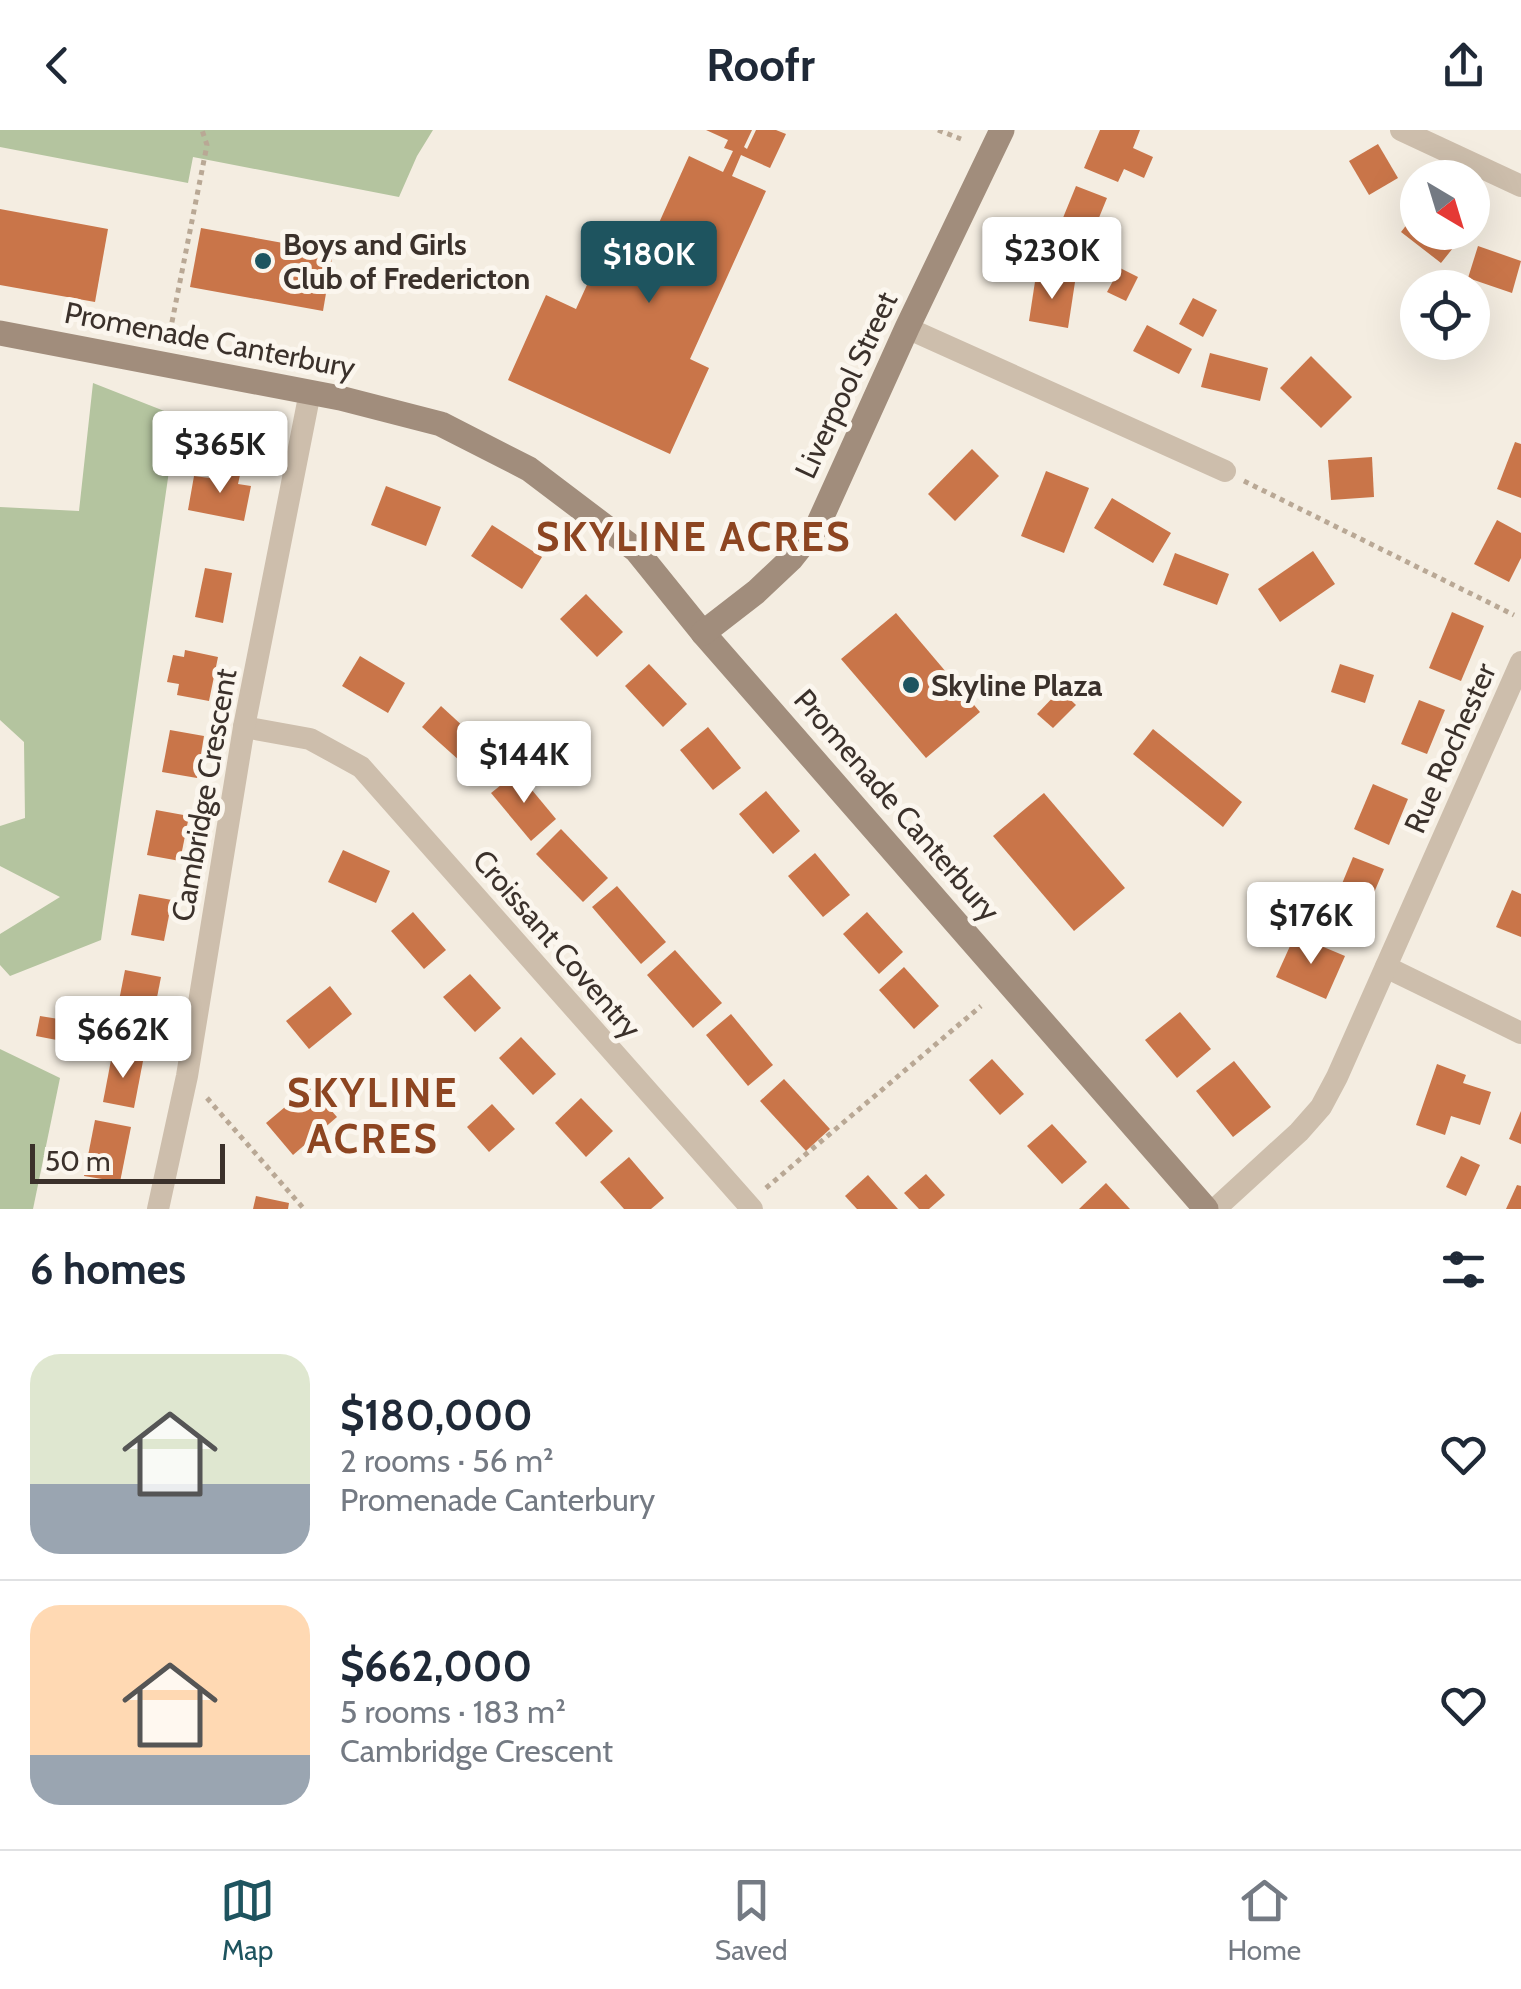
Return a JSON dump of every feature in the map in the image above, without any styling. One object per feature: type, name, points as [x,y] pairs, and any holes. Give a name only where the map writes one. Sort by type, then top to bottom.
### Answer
[{"type":"street","name":"Liverpool Street","points":[[703,633],[792,560],[818,524],[1002,130]]},
{"type":"street","points":[[1401,130],[1521,186]]},
{"type":"street","points":[[907,328],[1225,472]]},
{"type":"street","name":"Promenade Canterbury","points":[[0,332],[310,392],[440,424],[529,468],[636,550],[703,633],[1206,1209]]},
{"type":"street","name":"Cambridge Crescent","points":[[158,1209],[188,1076],[244,728],[310,392]]},
{"type":"street","name":"Rue Rochester","points":[[1216,1209],[1321,1107],[1521,662]]},
{"type":"street","name":"Croissant Coventry","points":[[244,728],[310,739],[361,767],[754,1203]]},
{"type":"street","points":[[1386,967],[1521,1033]]},
{"type":"path","points":[[170,332],[208,145],[202,130]]},
{"type":"path","points":[[938,130],[961,139]]},
{"type":"path","points":[[1225,472],[1514,614]]},
{"type":"path","points":[[754,1203],[981,1006]]},
{"type":"path","points":[[188,1076],[304,1209]]},
{"type":"green space","points":[[0,130],[433,130],[399,197],[193,157],[188,183],[0,147]]},
{"type":"green space","points":[[93,383],[177,416],[101,940],[10,976],[0,965],[0,934],[60,897],[0,866],[0,826],[25,818],[24,742],[0,720],[0,507],[79,511]]},
{"type":"green space","points":[[0,1049],[60,1078],[33,1209],[0,1209]]},
{"type":"building","points":[[706,130],[752,130],[744,147],[747,149],[756,130],[786,134],[770,168],[741,155],[732,176],[766,191],[690,359],[709,368],[670,454],[508,380],[546,295],[576,309],[612,230],[622,235],[627,222],[654,234],[689,156],[723,172],[733,151],[724,148],[728,140]]},
{"type":"building","points":[[1100,130],[1140,130],[1133,148],[1153,157],[1144,178],[1124,169],[1118,182],[1084,168]]},
{"type":"building","points":[[1378,144],[1398,178],[1369,195],[1349,161]]},
{"type":"building","points":[[1076,186],[1107,198],[1096,225],[1107,229],[1099,248],[1058,230]]},
{"type":"building","points":[[0,209],[108,229],[95,302],[0,285]]},
{"type":"building","name":"Boys and Girls Club of Fredericton","points":[[201,228],[333,252],[323,311],[190,287]]},
{"type":"building","points":[[1424,250],[1451,250],[1441,263]]},
{"type":"building","points":[[1477,250],[1489,250],[1521,261],[1512,293],[1490,286],[1490,270],[1470,270]]},
{"type":"building","points":[[1120,268],[1138,277],[1126,301],[1107,292]]},
{"type":"building","points":[[1036,275],[1075,282],[1068,328],[1029,321]]},
{"type":"building","points":[[1193,298],[1217,310],[1203,337],[1179,324]]},
{"type":"building","points":[[1147,325],[1192,349],[1179,374],[1133,351]]},
{"type":"building","points":[[1210,353],[1268,368],[1260,401],[1201,387]]},
{"type":"building","points":[[1311,356],[1352,397],[1321,428],[1280,388]]},
{"type":"building","points":[[1515,442],[1521,444],[1521,498],[1497,489]]},
{"type":"building","points":[[972,449],[999,476],[955,521],[928,494]]},
{"type":"building","points":[[1372,457],[1374,497],[1331,500],[1328,460]]},
{"type":"building","points":[[211,469],[240,475],[238,484],[251,486],[244,521],[188,510],[194,476],[210,478]]},
{"type":"building","points":[[1046,471],[1089,488],[1064,553],[1021,536]]},
{"type":"building","points":[[386,486],[441,507],[426,546],[371,525]]},
{"type":"building","points":[[1112,498],[1171,533],[1153,563],[1094,528]]},
{"type":"building","points":[[1497,520],[1521,533],[1521,558],[1509,582],[1474,564]]},
{"type":"building","points":[[492,525],[542,557],[522,589],[471,556]]},
{"type":"building","points":[[1313,551],[1335,584],[1280,622],[1258,589]]},
{"type":"building","points":[[1175,553],[1229,574],[1217,605],[1163,585]]},
{"type":"building","points":[[205,568],[232,573],[223,623],[195,617]]},
{"type":"building","points":[[586,594],[623,632],[597,657],[560,619]]},
{"type":"building","points":[[1452,612],[1484,626],[1461,681],[1429,668]]},
{"type":"building","name":"Skyline Plaza","points":[[896,613],[980,712],[926,758],[841,659]]},
{"type":"building","points":[[185,650],[218,657],[209,701],[177,695],[179,684],[167,682],[173,655],[184,657]]},
{"type":"building","points":[[360,656],[405,683],[388,713],[342,686]]},
{"type":"building","points":[[649,664],[687,704],[663,727],[625,686]]},
{"type":"building","points":[[1340,664],[1374,675],[1365,703],[1331,692]]},
{"type":"building","points":[[1060,690],[1076,705],[1053,728],[1037,714]]},
{"type":"building","points":[[1419,700],[1445,710],[1427,754],[1401,744]]},
{"type":"building","points":[[441,706],[478,740],[460,761],[422,727]]},
{"type":"building","points":[[708,727],[741,768],[713,790],[680,750]]},
{"type":"building","points":[[1153,729],[1242,802],[1223,827],[1133,754]]},
{"type":"building","points":[[170,730],[204,736],[197,778],[162,772]]},
{"type":"building","points":[[517,772],[556,819],[531,841],[491,793]]},
{"type":"building","points":[[1373,784],[1408,799],[1389,845],[1354,829]]},
{"type":"building","points":[[766,791],[800,831],[773,854],[739,814]]},
{"type":"building","points":[[1044,793],[1125,888],[1074,931],[993,836]]},
{"type":"building","points":[[156,810],[189,816],[180,861],[147,855]]},
{"type":"building","points":[[561,829],[608,878],[583,902],[536,854]]},
{"type":"building","points":[[343,850],[390,871],[376,903],[328,882]]},
{"type":"building","points":[[815,853],[850,895],[823,917],[788,876]]},
{"type":"building","points":[[1353,857],[1384,869],[1357,933],[1327,920]]},
{"type":"building","points":[[617,886],[666,942],[641,964],[592,907]]},
{"type":"building","points":[[1512,890],[1521,894],[1521,937],[1496,927]]},
{"type":"building","points":[[139,894],[172,900],[164,941],[131,935]]},
{"type":"building","points":[[413,912],[446,950],[424,969],[391,931]]},
{"type":"building","points":[[867,912],[903,952],[879,974],[843,934]]},
{"type":"building","points":[[1295,935],[1345,956],[1326,999],[1276,977]]},
{"type":"building","points":[[675,950],[722,1003],[693,1028],[647,975]]},
{"type":"building","points":[[904,967],[939,1006],[914,1029],[879,990]]},
{"type":"building","points":[[125,970],[161,977],[151,1028],[115,1021]]},
{"type":"building","points":[[470,974],[501,1008],[475,1032],[443,997]]},
{"type":"building","points":[[330,986],[352,1014],[309,1049],[286,1021]]},
{"type":"building","points":[[1180,1012],[1211,1049],[1177,1078],[1145,1040]]},
{"type":"building","points":[[731,1014],[773,1065],[748,1086],[706,1035]]},
{"type":"building","points":[[40,1016],[71,1021],[67,1042],[36,1036]]},
{"type":"building","points":[[521,1037],[556,1074],[533,1095],[499,1058]]},
{"type":"building","points":[[112,1055],[143,1061],[134,1108],[103,1102]]},
{"type":"building","points":[[992,1059],[1024,1094],[1000,1115],[969,1080]]},
{"type":"building","points":[[1234,1061],[1271,1107],[1233,1137],[1196,1091]]},
{"type":"building","points":[[1437,1064],[1466,1075],[1463,1083],[1491,1092],[1480,1125],[1451,1116],[1445,1135],[1416,1125]]},
{"type":"building","points":[[784,1079],[830,1129],[806,1151],[760,1101]]},
{"type":"building","points":[[310,1086],[337,1117],[293,1155],[266,1123]]},
{"type":"building","points":[[581,1098],[613,1131],[586,1157],[555,1123]]},
{"type":"building","points":[[492,1104],[515,1129],[489,1152],[467,1127]]},
{"type":"building","points":[[1521,1111],[1521,1144],[1509,1139]]},
{"type":"building","points":[[95,1120],[131,1127],[120,1182],[84,1176]]},
{"type":"building","points":[[1052,1124],[1087,1162],[1062,1184],[1027,1146]]},
{"type":"building","points":[[1461,1156],[1480,1165],[1466,1196],[1446,1187]]},
{"type":"building","points":[[629,1157],[664,1198],[651,1209],[624,1209],[600,1182]]},
{"type":"building","points":[[926,1174],[945,1195],[929,1209],[919,1209],[904,1193]]},
{"type":"building","points":[[868,1175],[898,1209],[857,1209],[845,1196]]},
{"type":"building","points":[[1106,1183],[1130,1209],[1079,1209]]},
{"type":"building","points":[[1517,1185],[1521,1186],[1521,1209],[1506,1209]]},
{"type":"building","points":[[256,1196],[289,1203],[288,1209],[253,1209]]},
{"type":"place","name":"Boys and Girls Club of Fredericton","points":[[263,261]]},
{"type":"place","name":"Skyline Plaza","points":[[911,685]]},
{"type":"district","name":"SKYLINE ACRES","points":[[694,536]]},
{"type":"district","name":"SKYLINE ACRES","points":[[373,1115]]}]
